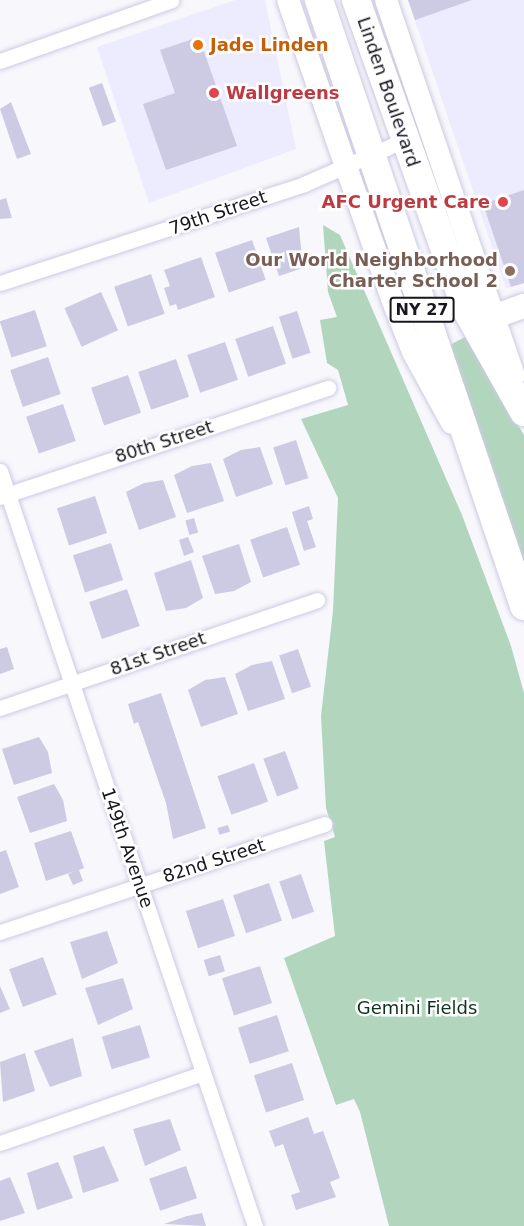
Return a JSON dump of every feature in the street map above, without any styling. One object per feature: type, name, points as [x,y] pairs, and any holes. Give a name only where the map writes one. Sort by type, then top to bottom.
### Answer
[{"type":"highway","name":"Linden Boulevard","points":[[319,0],[524,606]]},
{"type":"highway","name":"Linden Boulevard","points":[[356,0],[404,141],[524,412]]},
{"type":"main road","points":[[483,320],[524,306]]},
{"type":"street","points":[[0,61],[172,0]]},
{"type":"street","name":"Linden Boulevard","points":[[288,0],[345,166],[413,352],[475,464]]},
{"type":"street","name":"Linden Boulevard","points":[[386,0],[430,129],[483,320],[524,406]]},
{"type":"street","name":"79th Street","points":[[0,283],[272,195],[430,129]]},
{"type":"street","name":"80th Street","points":[[4,496],[328,388]]},
{"type":"street","name":"149th Avenue","points":[[0,471],[4,496],[72,684],[255,1226]]},
{"type":"street","name":"81st Street","points":[[0,708],[317,600]]},
{"type":"street","name":"82nd Street","points":[[0,932],[325,824]]},
{"type":"street","points":[[0,1143],[203,1073]]},
{"type":"shaded area","points":[[235,0],[265,0],[296,149],[149,203],[97,47]]},
{"type":"shaded area","points":[[408,0],[524,0],[524,283],[506,288]]},
{"type":"green space","name":"Gemini Fields","points":[[323,225],[340,235],[462,515],[511,646],[524,693],[524,1226],[389,1226],[360,1112],[354,1099],[336,1105],[284,958],[335,936],[324,841],[335,837],[326,808],[321,716],[333,611],[338,498],[301,419],[348,405],[338,370],[327,363],[320,320],[337,317],[328,292]]},
{"type":"green space","points":[[465,337],[524,435],[524,566],[448,346]]},
{"type":"building","points":[[408,0],[472,0],[415,20]]},
{"type":"building","points":[[199,37],[237,146],[166,170],[143,104],[175,93],[160,50]]},
{"type":"building","points":[[102,83],[116,122],[103,126],[89,88]]},
{"type":"building","points":[[11,102],[31,154],[17,159],[0,109]]},
{"type":"building","points":[[524,190],[524,283],[511,287],[483,204]]},
{"type":"building","points":[[6,198],[12,218],[0,219],[0,200]]},
{"type":"building","points":[[299,227],[303,268],[279,276],[266,238]]},
{"type":"building","points":[[252,240],[266,280],[229,292],[215,253]]},
{"type":"building","points":[[201,257],[215,297],[178,310],[176,304],[170,306],[164,288],[170,286],[164,270]]},
{"type":"building","points":[[151,274],[165,314],[128,326],[114,287]]},
{"type":"building","points":[[101,292],[118,330],[82,347],[64,308]]},
{"type":"building","points":[[35,310],[47,346],[12,358],[0,321]]},
{"type":"building","points":[[297,311],[311,353],[293,359],[279,317]]},
{"type":"building","points":[[273,326],[286,364],[248,377],[235,339]]},
{"type":"building","points":[[225,342],[238,380],[200,393],[187,355]]},
{"type":"building","points":[[48,357],[61,394],[23,407],[10,370]]},
{"type":"building","points":[[176,359],[189,397],[151,410],[138,372]]},
{"type":"building","points":[[128,375],[141,413],[104,426],[91,388]]},
{"type":"building","points":[[63,404],[76,441],[39,454],[26,417]]},
{"type":"building","points":[[296,440],[308,478],[286,485],[273,447]]},
{"type":"building","points":[[260,447],[273,484],[236,497],[223,459],[241,450]]},
{"type":"building","points":[[211,463],[224,501],[187,513],[174,475],[192,466]]},
{"type":"building","points":[[163,480],[176,517],[139,530],[126,492],[144,483]]},
{"type":"building","points":[[95,496],[107,533],[69,545],[57,508]]},
{"type":"building","points":[[309,506],[313,519],[307,521],[316,547],[304,551],[292,512]]},
{"type":"building","points":[[194,518],[198,532],[189,535],[185,520]]},
{"type":"building","points":[[287,527],[300,565],[263,578],[250,540]]},
{"type":"building","points":[[188,537],[194,552],[184,556],[179,540]]},
{"type":"building","points":[[111,543],[123,580],[85,592],[73,555]]},
{"type":"building","points":[[239,544],[251,582],[234,591],[215,594],[202,556]]},
{"type":"building","points":[[191,560],[203,598],[186,608],[166,611],[154,573]]},
{"type":"building","points":[[127,589],[140,626],[102,639],[89,602]]},
{"type":"building","points":[[7,647],[14,669],[0,674],[0,649]]},
{"type":"building","points":[[298,649],[311,687],[292,693],[279,656]]},
{"type":"building","points":[[272,661],[285,699],[248,711],[235,674],[252,665]]},
{"type":"building","points":[[225,677],[238,714],[201,727],[188,690],[205,680]]},
{"type":"building","points":[[161,693],[206,828],[173,839],[166,803],[138,722],[134,724],[128,704]]},
{"type":"building","points":[[39,737],[48,752],[52,773],[14,785],[2,749]]},
{"type":"building","points":[[285,751],[299,789],[277,796],[263,759]]},
{"type":"building","points":[[254,763],[268,802],[231,815],[217,776]]},
{"type":"building","points":[[54,784],[63,800],[67,821],[30,833],[17,797]]},
{"type":"building","points":[[228,825],[230,832],[219,835],[217,828]]},
{"type":"building","points":[[71,831],[84,868],[79,870],[83,881],[73,885],[68,874],[75,871],[46,881],[34,843]]},
{"type":"building","points":[[6,850],[19,887],[0,894],[0,852]]},
{"type":"building","points":[[301,874],[314,912],[292,919],[279,881]]},
{"type":"building","points":[[269,883],[282,921],[246,933],[233,895]]},
{"type":"building","points":[[223,899],[235,936],[198,948],[186,911]]},
{"type":"building","points":[[107,931],[118,963],[82,979],[70,942]]},
{"type":"building","points":[[220,955],[225,971],[209,976],[204,960]]},
{"type":"building","points":[[43,957],[57,995],[23,1007],[9,969]]},
{"type":"building","points":[[260,966],[272,1003],[234,1015],[222,978]]},
{"type":"building","points":[[123,978],[133,1009],[98,1025],[85,988]]},
{"type":"building","points":[[0,986],[10,1009],[0,1013]]},
{"type":"building","points":[[277,1015],[289,1051],[250,1064],[238,1028]]},
{"type":"building","points":[[140,1025],[150,1058],[112,1069],[102,1037]]},
{"type":"building","points":[[73,1038],[82,1076],[50,1087],[34,1051]]},
{"type":"building","points":[[25,1053],[35,1091],[3,1102],[0,1062]]},
{"type":"building","points":[[292,1063],[304,1100],[266,1112],[254,1075]]},
{"type":"building","points":[[308,1117],[314,1134],[323,1131],[340,1178],[330,1182],[336,1197],[296,1210],[291,1195],[300,1192],[283,1144],[275,1147],[269,1131]]},
{"type":"building","points":[[170,1119],[181,1150],[145,1166],[133,1129]]},
{"type":"building","points":[[104,1146],[119,1181],[83,1193],[73,1156]]},
{"type":"building","points":[[58,1162],[73,1198],[37,1210],[27,1173]]},
{"type":"building","points":[[186,1166],[197,1198],[160,1211],[149,1179]]},
{"type":"building","points":[[10,1177],[25,1213],[0,1221],[0,1181]]},
{"type":"building","points":[[202,1213],[206,1226],[164,1224],[187,1216]]},
{"type":"place","name":"Jade Linden","points":[[198,45]]},
{"type":"place","name":"Wallgreens","points":[[214,93]]},
{"type":"place","name":"AFC Urgent Care","points":[[503,202]]},
{"type":"place","name":"Our World Neighborhood Charter School 2","points":[[510,271]]}]
